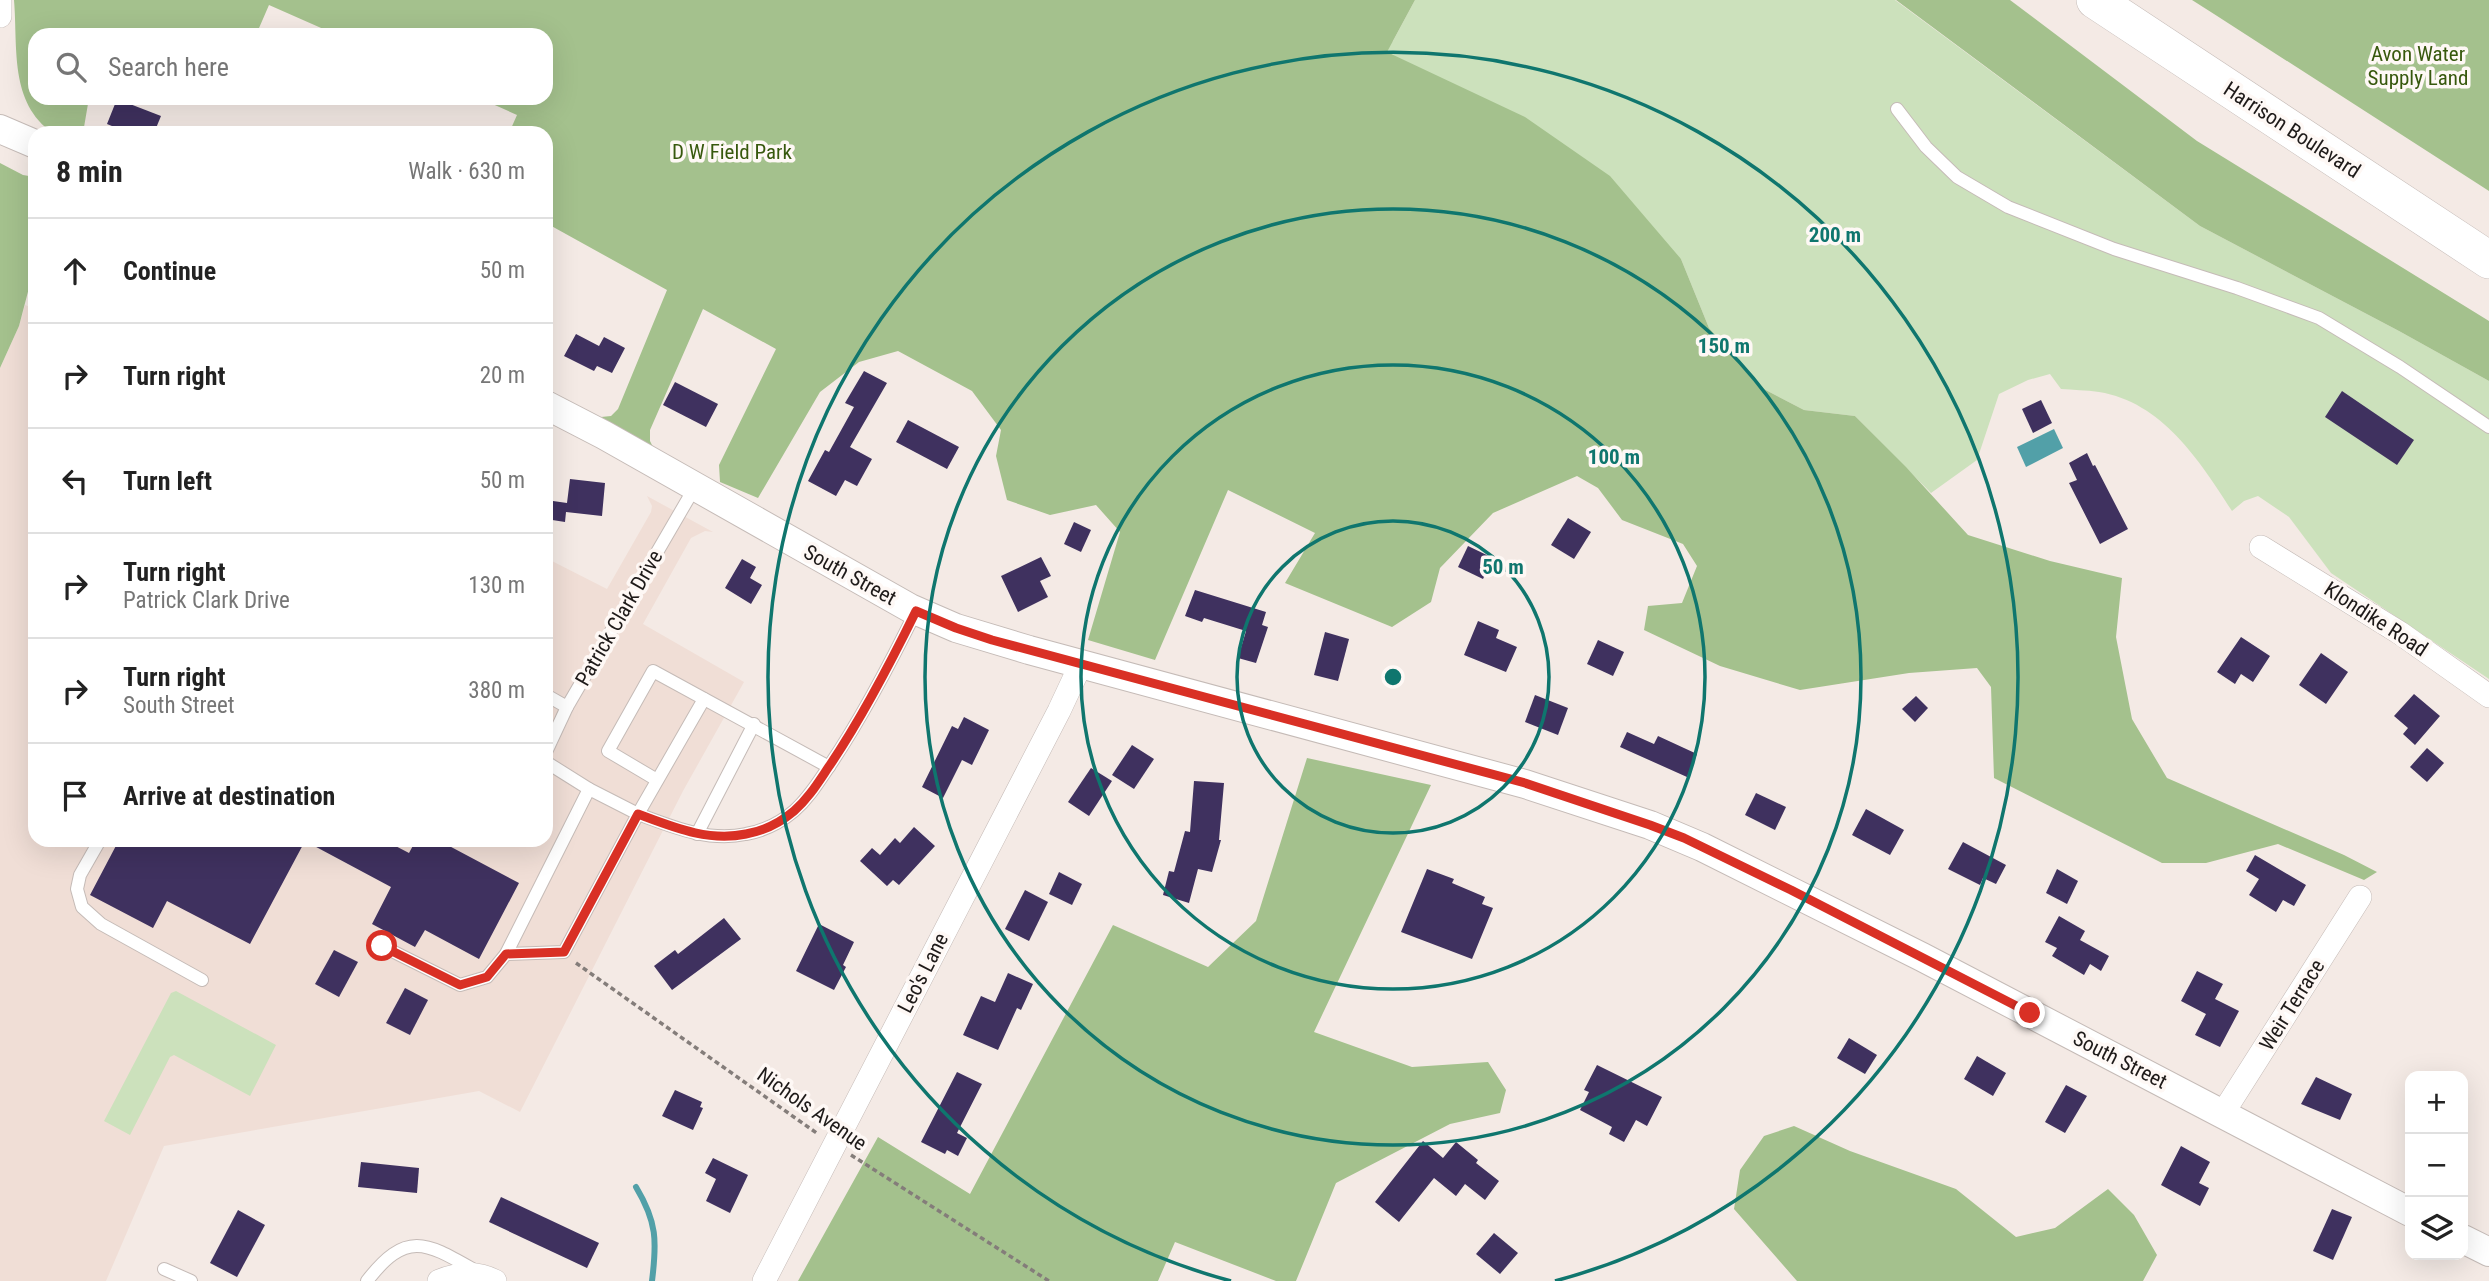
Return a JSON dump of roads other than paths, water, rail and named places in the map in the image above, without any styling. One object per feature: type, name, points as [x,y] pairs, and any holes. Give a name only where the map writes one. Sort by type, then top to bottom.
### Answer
[{"type":"main road","name":"Harrison Boulevard","points":[[2095,0],[2489,260]]},
{"type":"street","points":[[0,1],[0,16]]},
{"type":"street","points":[[0,129],[28,141]]},
{"type":"street","name":"South Street","points":[[553,409],[916,611],[968,632],[1525,783],[1693,842],[1791,890],[2405,1209]]},
{"type":"street","name":"Klondike Road","points":[[2261,547],[2400,633],[2489,696]]},
{"type":"street","name":"Leo's Lane","points":[[764,1281],[1081,664]]},
{"type":"street","name":"Weir Terrace","points":[[2223,1113],[2360,897]]},
{"type":"street","points":[[2468,1241],[2489,1252]]},
{"type":"street","points":[[439,1281],[454,1275],[470,1274],[491,1279]]},
{"type":"lane","points":[[1897,109],[1926,147],[1957,177],[2008,206],[2114,249],[2237,288],[2319,318],[2489,426]]},
{"type":"lane","name":"Patrick Clark Drive","points":[[553,736],[567,706],[695,486]]},
{"type":"lane","points":[[553,766],[589,789],[638,814],[697,834],[746,834],[772,825],[794,811],[813,791],[889,667],[916,611]]},
{"type":"lane","points":[[657,780],[608,751],[653,671],[829,766]]},
{"type":"lane","points":[[553,699],[567,706]]},
{"type":"lane","points":[[506,954],[564,952],[704,699]]},
{"type":"lane","points":[[697,834],[754,724]]},
{"type":"lane","points":[[382,946],[460,985],[487,977],[506,954],[589,789]]},
{"type":"lane","points":[[96,847],[80,875],[77,889],[82,907],[101,924],[202,980]]},
{"type":"lane","points":[[367,1281],[382,1262],[405,1247],[426,1245],[491,1279]]},
{"type":"lane","points":[[164,1269],[191,1281]]},
{"type":"water","points":[[2054,429],[2063,448],[2026,467],[2017,447]]},
{"type":"waterway","points":[[636,1187],[648,1211],[654,1232],[652,1281]]},
{"type":"park label","name":"Avon Water Supply Land","points":[[2418,66]]},
{"type":"park label","name":"D W Field Park","points":[[732,152]]}]
